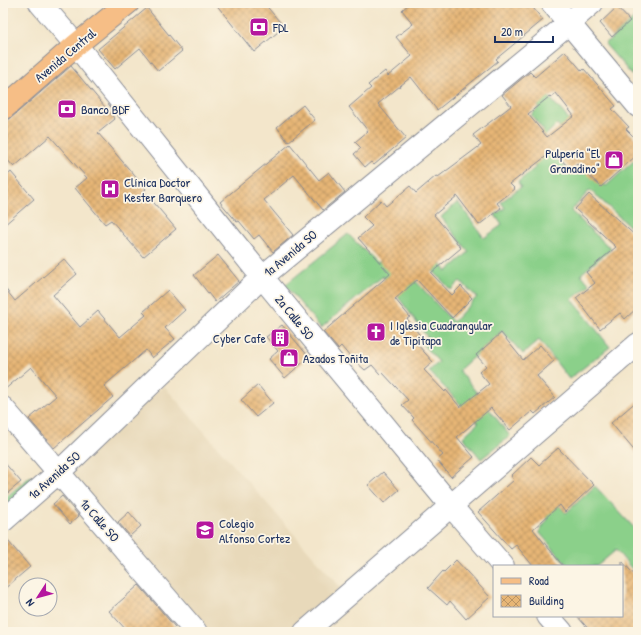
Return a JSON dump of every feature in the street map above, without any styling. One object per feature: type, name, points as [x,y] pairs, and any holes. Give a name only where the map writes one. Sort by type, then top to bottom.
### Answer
[{"type":"main road","name":"Avenida Central","points":[[3,109],[76,45],[128,3]]},
{"type":"street","name":"2a Calle SO","points":[[40,3],[76,45],[262,276],[451,506],[502,565]]},
{"type":"street","points":[[552,3],[638,106]]},
{"type":"street","name":"1a Avenida SO","points":[[3,520],[58,472],[262,276],[592,3]]},
{"type":"street","points":[[305,632],[638,344]]},
{"type":"street","name":"1a Calle SO","points":[[3,408],[196,632]]},
{"type":"street","points":[[549,617],[562,632]]},
{"type":"shaded area","name":"Colegio Alfonso Cortez","points":[[164,386],[342,589],[293,632],[211,632],[69,470]]},
{"type":"green space","points":[[638,15],[638,82],[605,44]]},
{"type":"green space","points":[[534,80],[589,142],[581,149],[557,124],[541,140],[571,174],[578,169],[583,174],[589,168],[606,186],[638,157],[638,234],[590,190],[571,211],[611,249],[581,274],[590,285],[572,299],[610,347],[569,379],[539,340],[523,354],[502,331],[459,370],[510,436],[481,459],[463,437],[478,423],[429,371],[439,362],[422,344],[428,338],[383,276],[321,328],[285,285],[348,234],[377,263],[390,253],[453,322],[477,297],[460,281],[451,290],[384,218],[392,210],[447,271],[469,252],[441,217],[458,202],[484,238],[502,225],[495,215],[505,208],[501,202],[521,187],[518,182],[536,167],[521,149],[544,131],[531,115],[539,107],[524,89]]},
{"type":"green space","points":[[31,476],[40,486],[3,517],[3,498],[4,499]]},
{"type":"green space","points":[[536,483],[566,513],[595,486],[638,532],[638,576],[616,550],[598,565],[567,565],[539,532],[548,519],[527,494]]},
{"type":"building","name":"FDL","points":[[215,3],[264,3],[284,27],[254,52]]},
{"type":"building","points":[[410,3],[529,3],[543,20],[496,59],[498,61],[437,110],[411,77],[378,104],[406,138],[374,165],[371,162],[365,167],[354,154],[361,148],[355,142],[368,131],[349,107],[371,88],[368,85],[385,71],[388,76],[412,56],[396,37],[413,24],[402,10]]},
{"type":"building","points":[[617,7],[630,21],[612,37],[600,23]]},
{"type":"building","points":[[147,8],[182,51],[158,71],[140,48],[115,69],[98,49]]},
{"type":"building","points":[[565,51],[582,71],[584,69],[616,106],[612,109],[629,127],[626,129],[638,141],[638,154],[601,187],[577,164],[571,170],[553,151],[510,184],[515,189],[497,203],[501,208],[479,225],[457,196],[434,215],[461,248],[431,273],[452,295],[461,286],[472,298],[452,318],[417,280],[395,299],[410,317],[407,319],[423,339],[417,344],[433,362],[424,370],[445,392],[446,390],[460,407],[489,384],[479,372],[486,366],[476,355],[501,333],[523,360],[540,345],[554,361],[537,376],[555,397],[535,414],[532,411],[510,430],[491,408],[457,437],[474,457],[451,477],[437,460],[443,455],[412,420],[414,418],[402,405],[408,400],[382,372],[380,374],[372,365],[365,370],[356,362],[355,363],[341,346],[338,349],[323,332],[390,274],[358,238],[372,226],[363,217],[381,200],[386,206],[410,186],[416,193],[436,176],[438,177],[481,145],[473,135],[511,106],[502,95],[530,72],[535,77]],"holes":[[[556,93],[574,116],[547,137],[528,114]]]},
{"type":"building","points":[[71,66],[115,119],[98,133],[146,189],[144,191],[176,229],[143,257],[111,220],[105,224],[75,188],[87,178],[50,136],[14,167],[3,155],[3,121],[11,118]]},
{"type":"building","points":[[303,105],[315,120],[288,142],[277,127]]},
{"type":"building","points":[[290,144],[319,180],[329,172],[345,192],[323,210],[294,175],[264,200],[293,235],[273,252],[259,235],[254,239],[220,202]]},
{"type":"building","points":[[11,172],[34,199],[3,226],[3,179]]},
{"type":"building","points":[[589,194],[638,238],[638,307],[625,319],[620,313],[600,329],[576,298],[595,283],[586,272],[616,247],[575,209]]},
{"type":"building","points":[[218,255],[239,281],[215,302],[194,275]]},
{"type":"building","points":[[64,259],[77,274],[53,295],[80,327],[98,311],[120,337],[146,315],[143,312],[168,290],[185,310],[165,328],[175,339],[152,358],[146,350],[104,386],[113,397],[54,448],[29,419],[56,396],[31,367],[3,391],[3,286],[15,301]]},
{"type":"building","name":"Azados Toñita","points":[[282,325],[309,357],[285,378],[269,359],[278,351],[266,337]]},
{"type":"building","points":[[258,385],[273,403],[256,417],[241,400]]},
{"type":"building","points":[[638,400],[638,455],[611,423]]},
{"type":"building","points":[[558,448],[594,485],[565,512],[560,505],[533,529],[562,565],[532,565],[516,545],[511,549],[478,512],[514,480],[511,476],[531,457],[539,465]]},
{"type":"building","points":[[3,461],[21,482],[3,497]]},
{"type":"building","points":[[383,472],[399,490],[384,503],[368,485]]},
{"type":"building","points":[[62,496],[79,516],[70,524],[53,504]]},
{"type":"building","points":[[129,512],[141,526],[130,536],[118,522]]},
{"type":"building","points":[[3,535],[30,567],[3,590]]},
{"type":"building","points":[[456,560],[490,597],[466,619],[450,601],[447,605],[428,588],[443,571],[444,572]]},
{"type":"building","points":[[622,561],[638,579],[638,632],[591,632],[578,617],[623,617]]},
{"type":"building","points":[[139,585],[175,627],[169,632],[128,632],[109,611]]},
{"type":"place","name":"FDL","points":[[259,27]]},
{"type":"place","name":"Banco BDF","points":[[67,109]]},
{"type":"place","name":"Pulpería \"El Granadino\"","points":[[614,160]]},
{"type":"place","name":"Clínica Doctor Kester Barquero","points":[[110,189]]},
{"type":"place","name":"I Iglesia Cuadrangular de Tipitapa","points":[[376,332]]},
{"type":"place","name":"Cyber Cafe","points":[[280,338]]},
{"type":"place","name":"Azados Toñita","points":[[289,358]]},
{"type":"place","name":"Colegio Alfonso Cortez","points":[[205,530]]}]
